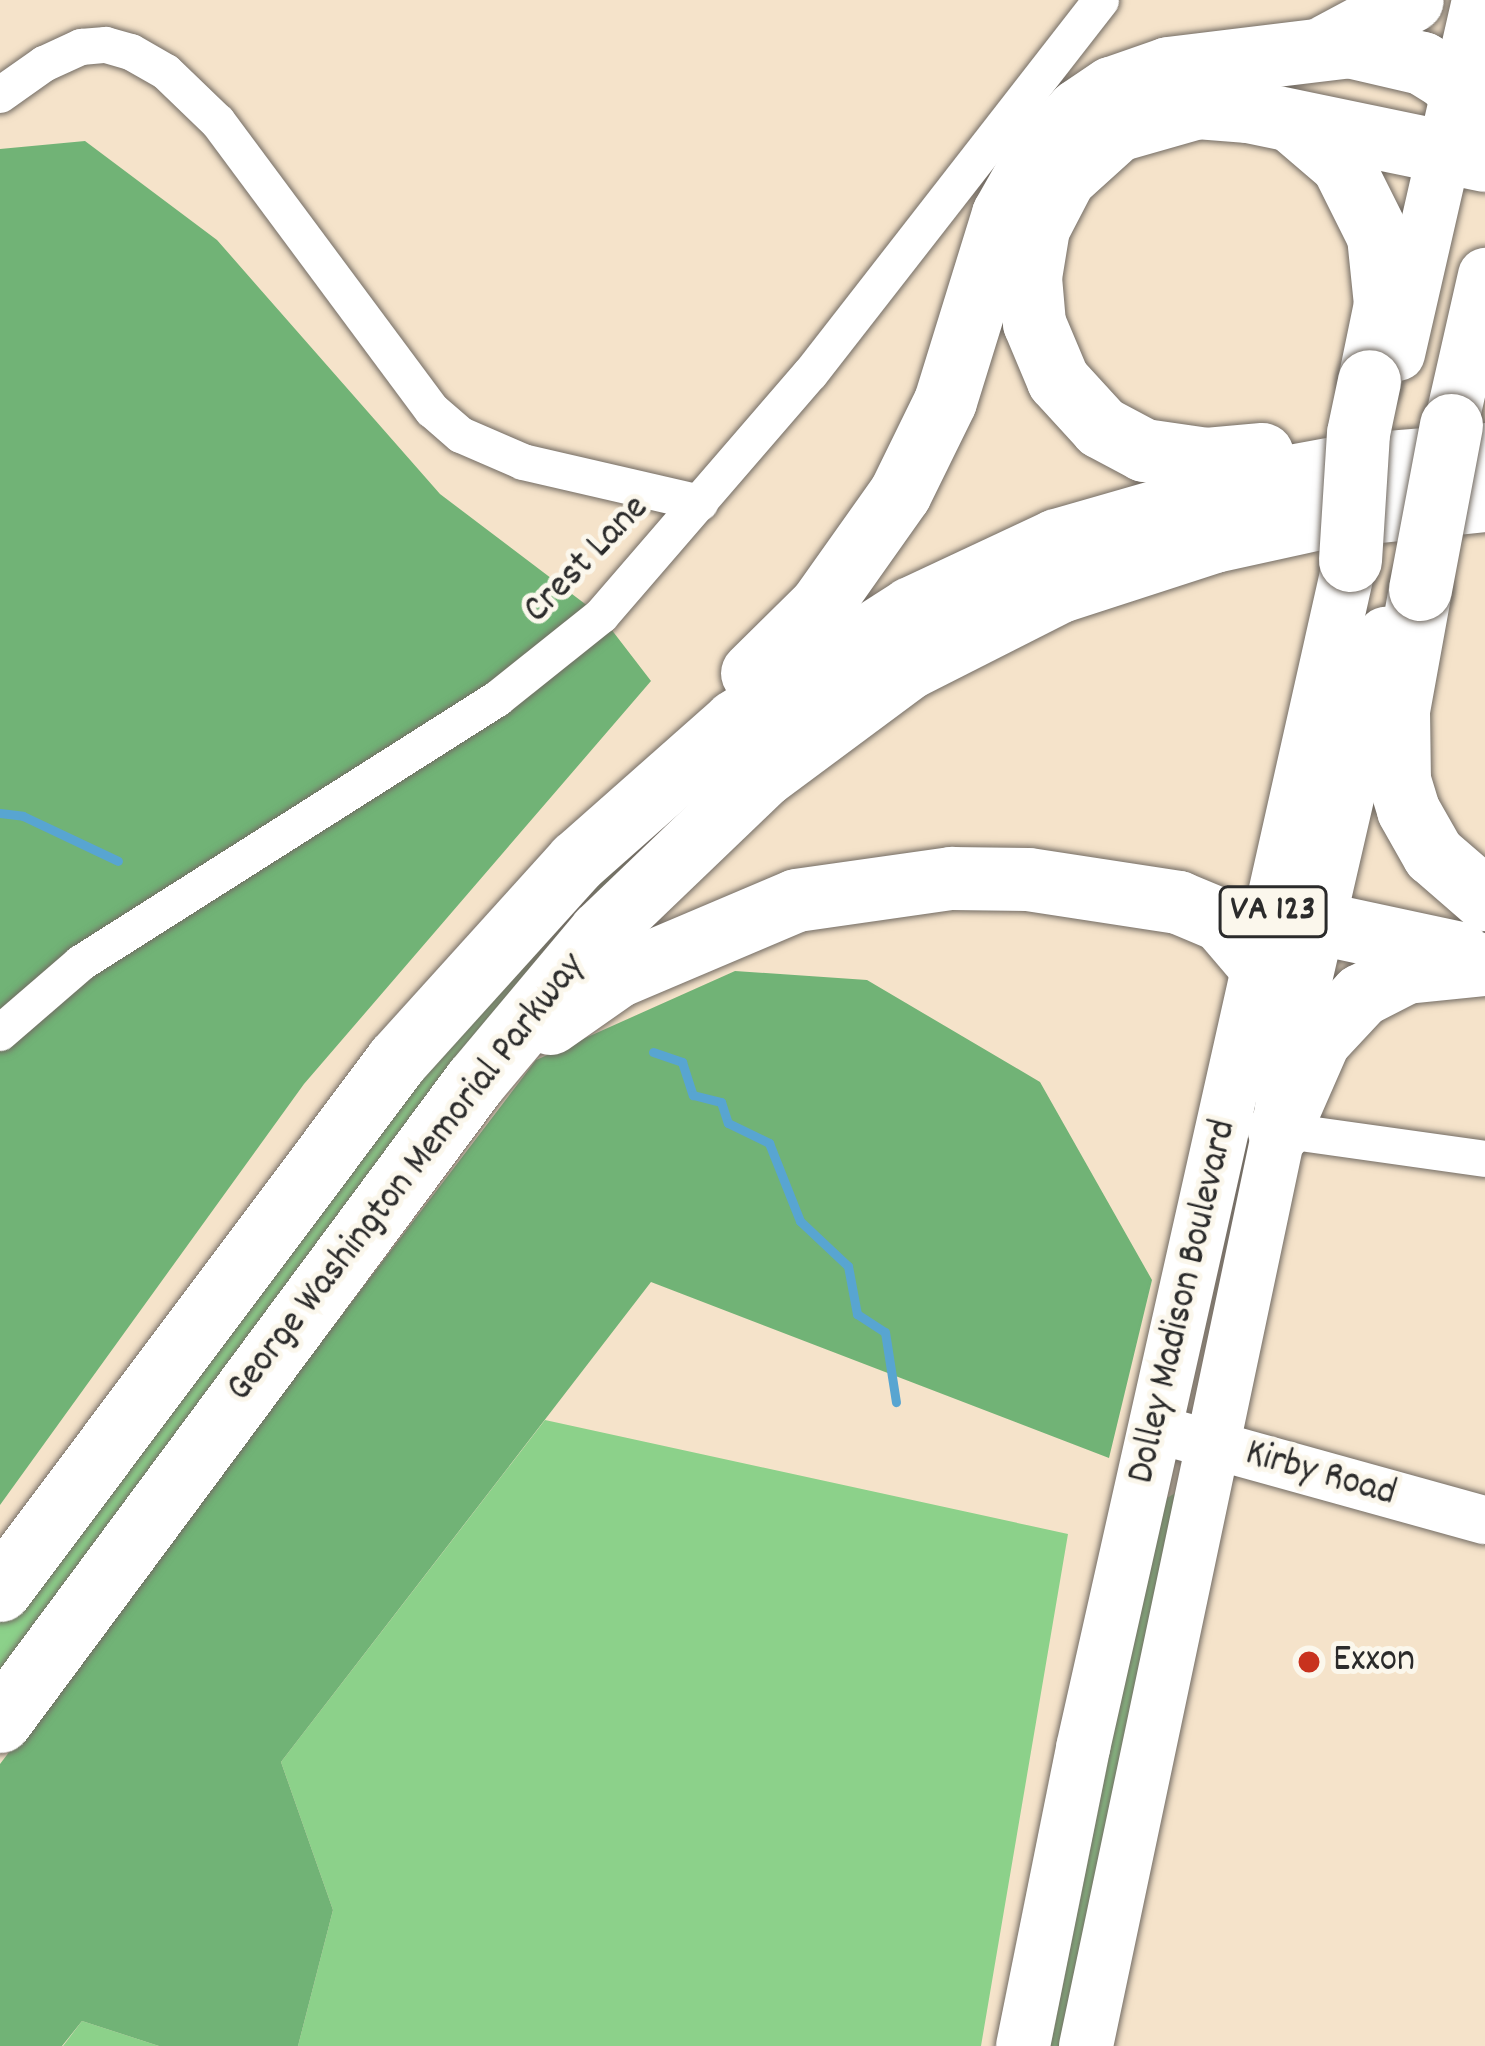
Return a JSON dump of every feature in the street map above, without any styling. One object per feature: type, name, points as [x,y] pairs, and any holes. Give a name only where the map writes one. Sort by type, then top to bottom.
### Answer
[{"type":"highway","points":[[1328,45],[1412,0]]},
{"type":"highway","points":[[615,825],[701,718],[820,606],[881,524],[945,401],[1003,214],[1051,136],[1094,98],[1148,74],[1211,59],[1328,45],[1409,57],[1468,131]]},
{"type":"highway","points":[[1468,131],[1292,121],[1230,108],[1180,109],[1117,130],[1075,164],[1045,210],[1031,262],[1034,323],[1050,366],[1101,427],[1130,444],[1172,456],[1241,457],[1471,424]]},
{"type":"highway","points":[[1292,121],[1342,164],[1378,236],[1385,304],[1381,380],[1358,433],[1366,571],[1399,710],[1399,780],[1408,811],[1433,854],[1485,899]]},
{"type":"highway","points":[[1366,571],[1471,424]]},
{"type":"highway","name":"George Washington Memorial Parkway","points":[[0,1590],[374,1089],[501,941],[615,825],[774,692],[896,617],[1008,560],[1107,523],[1224,490],[1351,465],[1471,424]]},
{"type":"highway","name":"George Washington Memorial Parkway","points":[[0,1721],[440,1127],[539,1002],[660,870],[764,775],[871,693],[949,644],[1060,591],[1214,541],[1366,571],[1485,500]]},
{"type":"highway","points":[[1366,571],[1485,529]]},
{"type":"highway","points":[[440,1127],[566,1007],[617,976],[749,917],[839,890],[951,878],[1028,879],[1178,902],[1221,920],[1284,934],[1485,961]]},
{"type":"highway","points":[[1252,1126],[1318,1040],[1361,995],[1406,972],[1485,961]]},
{"type":"main road","points":[[1381,380],[1468,131],[1479,0]]},
{"type":"main road","points":[[1471,424],[1485,275]]},
{"type":"main road","name":"Dolley Madison Boulevard","points":[[1086,2046],[1212,1445],[1252,1126],[1284,934],[1366,571]]},
{"type":"main road","name":"Dolley Madison Boulevard","points":[[1023,2046],[1156,1430],[1252,1126],[1290,1045],[1284,934]]},
{"type":"main road","name":"Kirby Road","points":[[1156,1430],[1485,1520]]},
{"type":"street","name":"Crest Lane","points":[[0,1034],[81,963],[138,923],[543,667],[601,616],[811,373],[1101,0]]},
{"type":"street","points":[[0,94],[44,64],[82,47],[131,52],[166,72],[218,122],[432,410],[461,435],[523,463],[700,503]]},
{"type":"street","points":[[1252,1126],[1485,1159]]},
{"type":"green space","points":[[85,141],[217,240],[440,494],[601,616],[651,681],[304,1084],[0,1505],[0,149]]},
{"type":"green space","points":[[747,771],[0,1703],[0,1618],[428,1049],[609,852]]},
{"type":"green space","points":[[735,971],[867,980],[1040,1082],[1152,1280],[1109,1458],[651,1282],[281,1762],[333,1910],[298,2046],[159,2046],[82,2021],[62,2046],[0,2046],[0,1764],[536,1060]]},
{"type":"green space","points":[[545,1420],[1068,1534],[981,2046],[298,2046],[333,1910],[281,1762]]},
{"type":"green space","points":[[1179,1491],[1075,2046],[1043,2046],[1160,1502]]},
{"type":"green space","points":[[82,2021],[159,2046],[63,2046]]},
{"type":"waterway","points":[[0,813],[23,816],[118,861]]},
{"type":"waterway","points":[[653,1052],[682,1062],[693,1095],[721,1102],[728,1123],[769,1143],[800,1221],[848,1266],[857,1314],[885,1332],[896,1402]]},
{"type":"place","name":"Exxon","points":[[1309,1662]]}]
